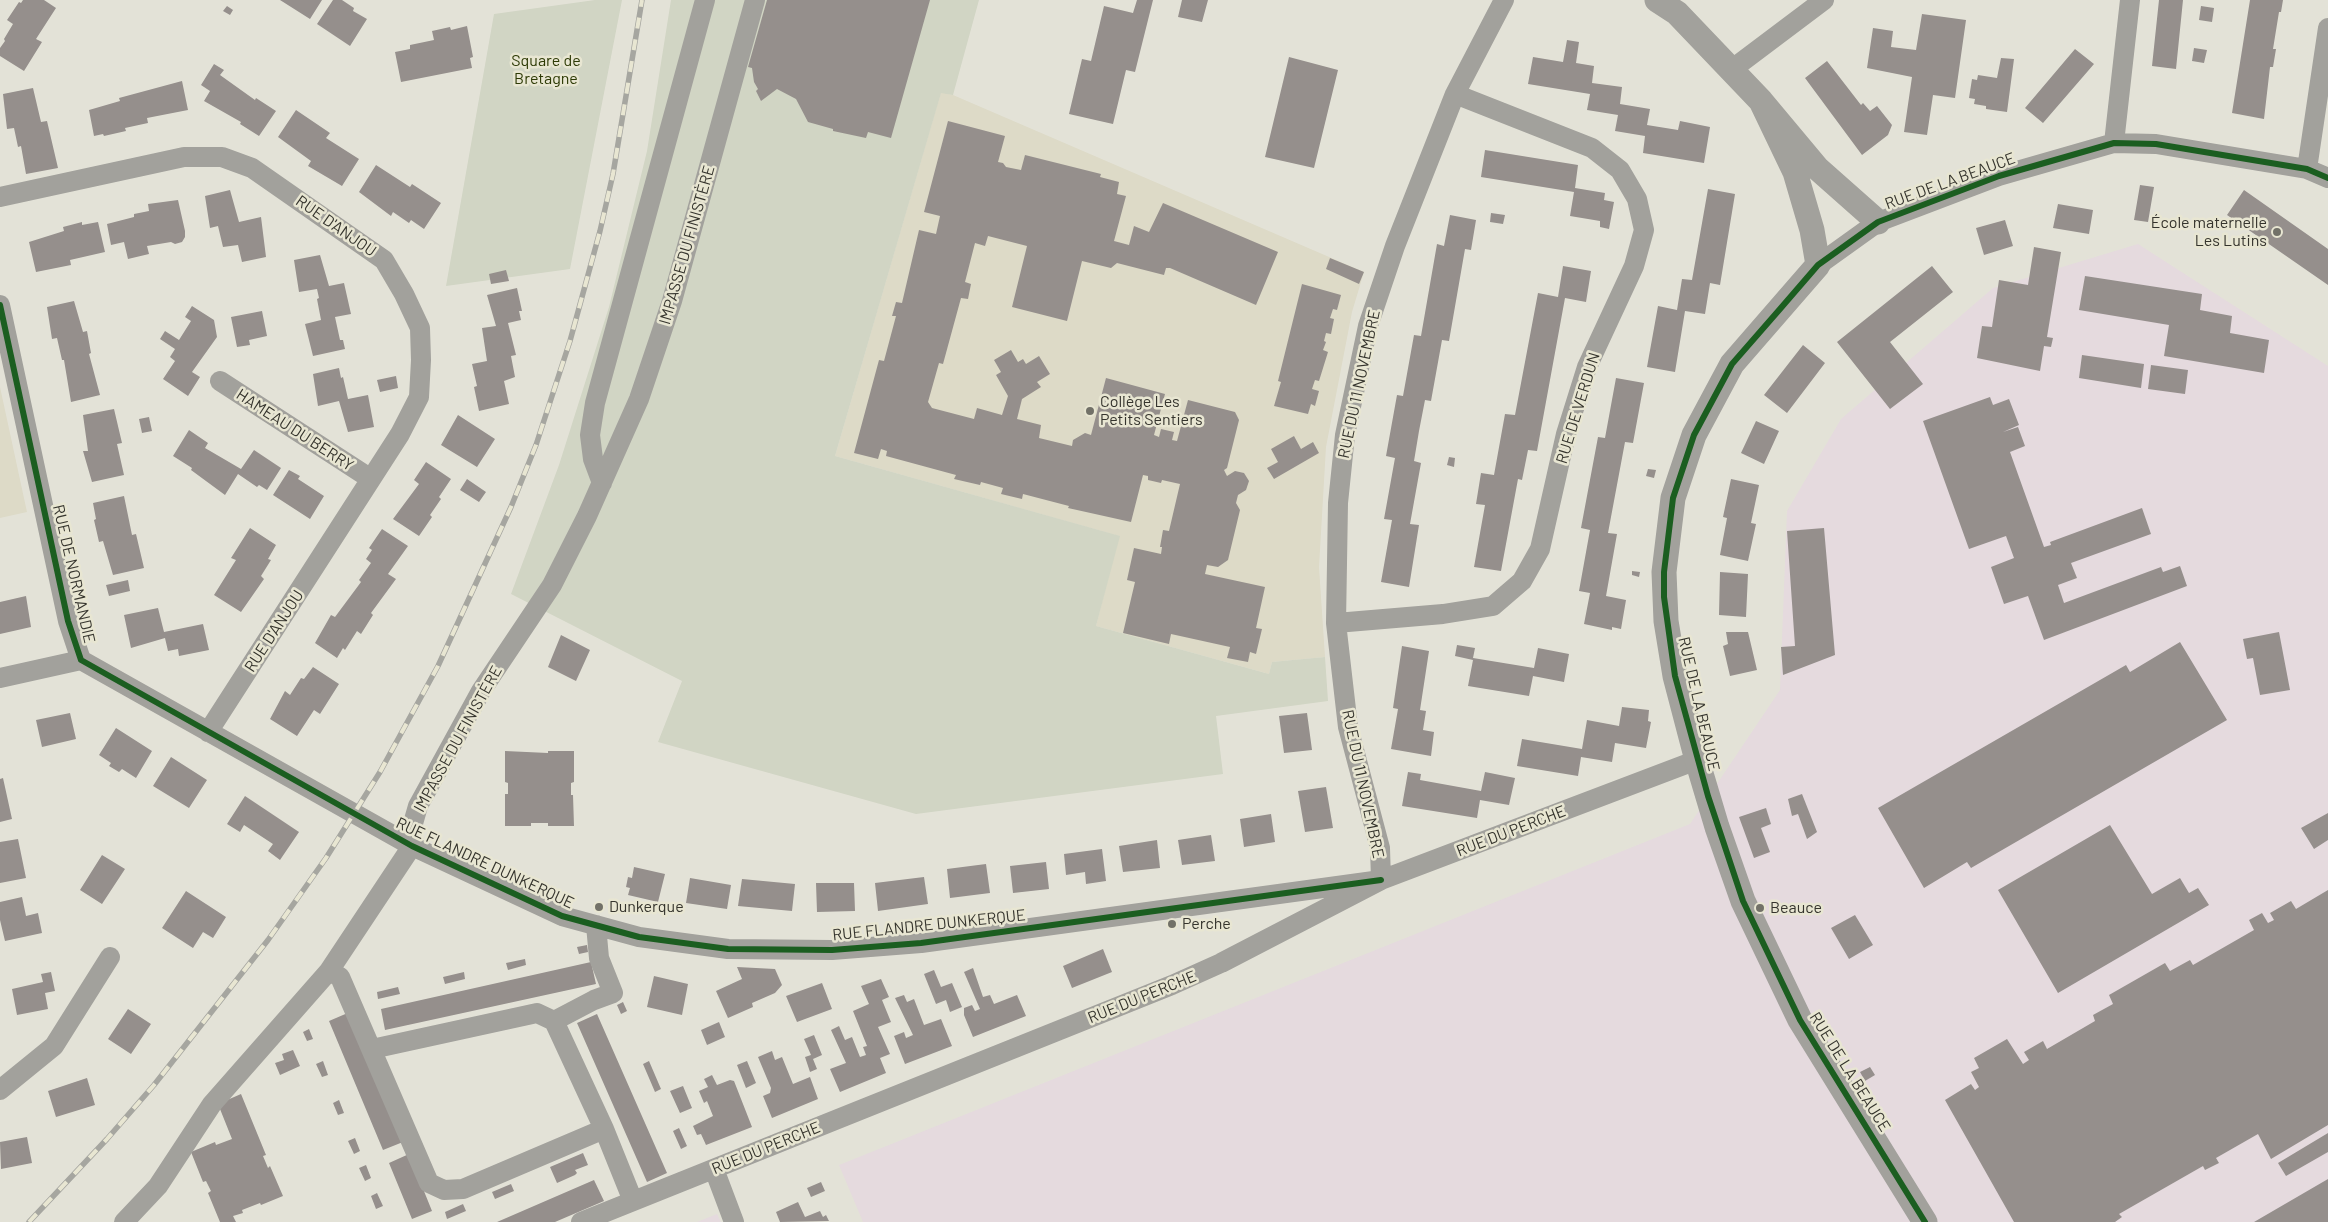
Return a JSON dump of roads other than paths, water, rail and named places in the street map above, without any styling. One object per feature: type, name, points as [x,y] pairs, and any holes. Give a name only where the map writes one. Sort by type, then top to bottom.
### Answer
[{"type":"street","points":[[602,483],[593,459],[590,435],[595,403],[705,0]]},
{"type":"street","name":"IMPASSE DU FINISTÈRE","points":[[124,1222],[158,1186],[212,1104],[329,971],[412,846],[412,827],[418,806],[481,691],[552,585],[602,483],[639,399],[672,301],[755,0]]},
{"type":"street","name":"RUE DU 11 NOVEMBRE","points":[[1381,880],[1380,848],[1348,727],[1336,623],[1338,503],[1346,435],[1368,326],[1395,246],[1455,94],[1504,0]]},
{"type":"street","points":[[1657,0],[1677,13],[1761,101],[1816,168],[1878,222]]},
{"type":"street","points":[[1731,70],[1824,0]]},
{"type":"street","points":[[2114,143],[2130,0]]},
{"type":"street","points":[[2307,169],[2328,28]]},
{"type":"street","name":"RUE DE VERDUN","points":[[1336,623],[1443,614],[1493,606],[1522,581],[1540,549],[1566,434],[1587,367],[1634,266],[1644,230],[1637,199],[1620,170],[1592,148],[1455,94]]},
{"type":"street","points":[[1761,101],[1795,172],[1812,230],[1818,265]]},
{"type":"street","name":"RUE DE LA BEAUCE","points":[[1925,1222],[1800,1020],[1743,901],[1728,862],[1697,760],[1675,676],[1666,621],[1664,572],[1673,498],[1694,435],[1732,364],[1818,265],[1878,222],[1999,176],[2114,143],[2156,144],[2307,169],[2328,178]]},
{"type":"street","name":"RUE D'ANJOU","points":[[0,197],[184,157],[222,157],[252,168],[384,260],[404,294],[420,328],[419,397],[400,434],[208,732]]},
{"type":"street","name":"RUE DE NORMANDIE","points":[[0,305],[68,621],[81,660],[353,814]]},
{"type":"street","name":"HAMEAU DU BERRY","points":[[220,381],[371,479]]},
{"type":"street","points":[[0,678],[81,660]]},
{"type":"street","name":"RUE DU PERCHE","points":[[581,1222],[1172,986],[1221,963],[1381,880],[1697,760]]},
{"type":"street","name":"RUE FLANDRE DUNKERQUE","points":[[353,814],[412,846],[562,916],[639,937],[728,949],[832,950],[921,943],[1381,880]]},
{"type":"street","points":[[554,1021],[594,1000],[613,994],[599,958],[596,926]]},
{"type":"street","points":[[0,1090],[54,1046],[110,958]]},
{"type":"street","points":[[329,971],[340,978],[429,1183],[444,1190],[463,1189],[604,1129]]},
{"type":"street","points":[[372,1049],[537,1013],[554,1021],[604,1129],[633,1201]]},
{"type":"street","points":[[714,1169],[734,1222]]},
{"type":"railway","points":[[29,1222],[107,1139],[154,1085],[268,940],[326,858],[380,772],[438,666],[511,507],[536,445],[570,341],[600,231],[613,174],[642,0]]},
{"type":"place","name":"École maternelle Les Lutins","points":[[2277,232]]},
{"type":"place","name":"Collège Les Petits Sentiers","points":[[1090,411]]},
{"type":"place","name":"Dunkerque","points":[[599,907]]},
{"type":"place","name":"Beauce","points":[[1760,908]]},
{"type":"place","name":"Perche","points":[[1172,924]]},
{"type":"park label","name":"Square de Bretagne","points":[[546,70]]}]
